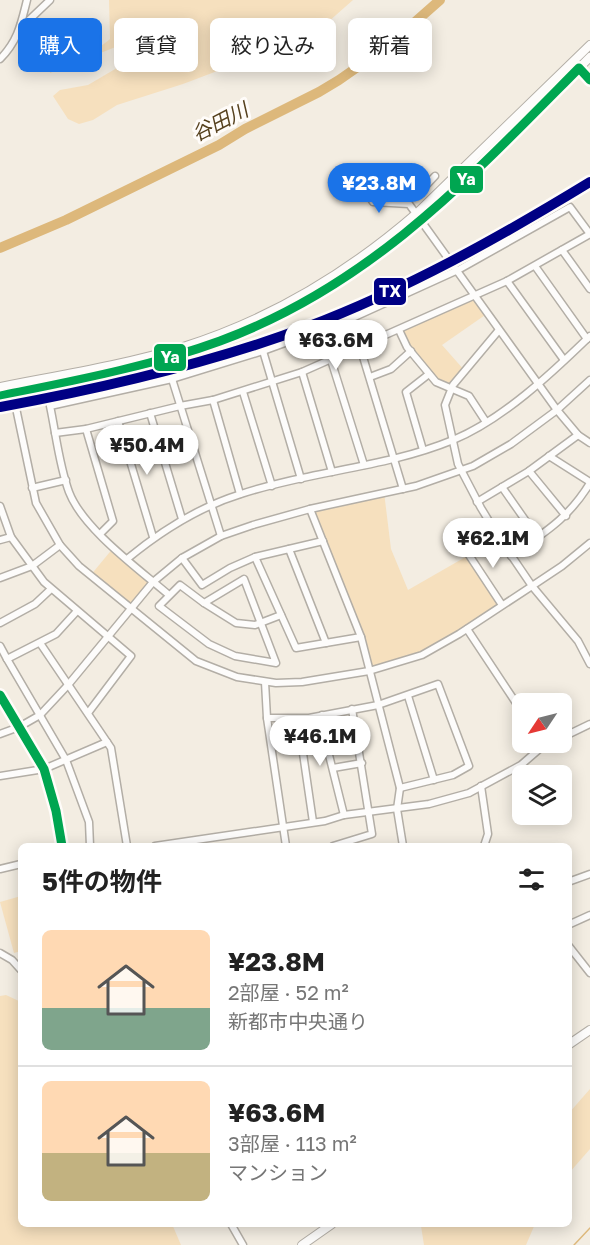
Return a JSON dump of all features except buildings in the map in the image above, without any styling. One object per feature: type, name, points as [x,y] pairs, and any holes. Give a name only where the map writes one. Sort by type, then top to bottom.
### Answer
[{"type":"main road","points":[[419,217],[590,45]]},
{"type":"main road","points":[[576,58],[588,62]]},
{"type":"main road","points":[[576,58],[579,68],[590,80]]},
{"type":"main road","points":[[0,396],[12,389],[183,347],[218,335],[279,307],[320,284],[419,217],[481,165],[579,68],[588,62]]},
{"type":"main road","points":[[0,387],[12,389]]},
{"type":"main road","points":[[572,1043],[590,1030]]},
{"type":"main road","points":[[302,1245],[328,1227]]},
{"type":"street","points":[[22,18],[27,0]]},
{"type":"street","points":[[31,18],[50,0]]},
{"type":"street","points":[[0,59],[11,48],[18,31]]},
{"type":"street","points":[[435,176],[419,193],[366,192],[373,202],[409,204],[557,410],[578,435],[590,443]]},
{"type":"street","points":[[56,433],[86,429],[213,400],[302,372],[507,281],[590,234],[570,207],[458,270],[348,320],[263,351],[172,379],[50,406],[66,480],[70,494],[87,521],[169,596]]},
{"type":"street","points":[[562,250],[590,289]]},
{"type":"street","points":[[127,559],[153,537],[182,519],[240,494],[423,450],[454,440],[486,422],[538,384],[589,338],[535,266]]},
{"type":"street","points":[[507,281],[564,360]]},
{"type":"street","points":[[348,320],[370,377],[403,489]]},
{"type":"street","points":[[399,330],[411,351],[436,382],[469,396],[486,422]]},
{"type":"street","points":[[499,330],[451,389],[445,405],[461,471],[498,536],[532,586],[578,641],[590,664]]},
{"type":"street","points":[[263,351],[301,479]]},
{"type":"street","points":[[370,377],[391,369],[411,351]]},
{"type":"street","points":[[332,360],[364,465]]},
{"type":"street","points":[[302,372],[332,472]]},
{"type":"street","points":[[423,450],[406,392],[429,374]]},
{"type":"street","points":[[172,379],[221,536]]},
{"type":"street","points":[[0,734],[19,727],[40,715],[68,685],[153,582],[182,558],[221,536],[253,525],[310,509],[403,489],[473,466],[511,444],[557,410],[590,380]]},
{"type":"street","points":[[12,389],[36,504],[60,545],[79,566],[196,662],[237,678],[302,682],[369,671],[422,655],[532,586],[562,566],[590,543]]},
{"type":"street","points":[[243,392],[272,486]]},
{"type":"street","points":[[213,400],[240,494]]},
{"type":"street","points":[[150,413],[182,519]]},
{"type":"street","points":[[118,421],[153,537]]},
{"type":"street","points":[[86,429],[113,521],[100,534]]},
{"type":"street","points":[[477,502],[529,471],[578,435]]},
{"type":"street","points":[[511,555],[566,516],[590,482],[549,456]]},
{"type":"street","points":[[529,471],[566,516]]},
{"type":"street","points":[[32,488],[66,480]]},
{"type":"street","points":[[502,487],[537,537]]},
{"type":"street","points":[[0,506],[11,537],[51,589],[131,656],[88,713]]},
{"type":"street","points":[[310,509],[361,637],[400,788],[397,809],[403,843]]},
{"type":"street","points":[[498,536],[469,555],[502,605]]},
{"type":"street","points":[[0,540],[11,537]]},
{"type":"street","points":[[182,558],[202,585],[230,568],[255,557],[323,541]]},
{"type":"street","points":[[0,578],[32,566],[60,545]]},
{"type":"street","points":[[289,549],[326,643]]},
{"type":"street","points":[[255,557],[296,648],[361,637]]},
{"type":"street","points":[[204,603],[244,579],[261,623],[276,663],[235,656],[209,644],[159,606],[180,585],[204,603],[236,623],[255,626],[261,623],[281,615]]},
{"type":"street","points":[[0,622],[35,604],[51,589]]},
{"type":"street","points":[[7,659],[56,634],[77,611]]},
{"type":"street","points":[[466,629],[512,697]]},
{"type":"street","points":[[40,643],[111,747],[127,843]]},
{"type":"street","points":[[0,646],[66,760],[89,822],[90,843]]},
{"type":"street","points":[[265,681],[267,718],[286,843]]},
{"type":"street","points":[[267,718],[298,719],[378,705],[438,684],[469,766],[453,775],[400,788]]},
{"type":"street","points":[[0,695],[44,769],[56,811],[61,843]]},
{"type":"street","points":[[408,696],[434,780]]},
{"type":"street","points":[[343,843],[372,834],[352,709]]},
{"type":"street","points":[[322,715],[344,815]]},
{"type":"street","points":[[298,719],[313,822]]},
{"type":"street","points":[[572,733],[590,724]]},
{"type":"street","points":[[0,776],[44,769],[107,742]]},
{"type":"street","points":[[193,843],[451,798],[469,793],[521,765],[535,753]]},
{"type":"street","points":[[333,768],[362,763]]},
{"type":"street","points":[[481,786],[488,834],[485,843]]},
{"type":"street","points":[[0,869],[18,865]]},
{"type":"street","points":[[572,881],[590,874]]},
{"type":"street","points":[[572,923],[590,915]]},
{"type":"street","points":[[572,950],[590,973]]},
{"type":"street","points":[[0,953],[18,967]]},
{"type":"street","points":[[233,1227],[243,1245]]},
{"type":"shaded area","points":[[109,0],[353,0],[333,18],[210,18],[210,72],[215,72],[117,105],[93,120],[79,124],[68,119],[53,96],[60,90],[88,85],[114,70],[114,72],[198,72],[198,18],[114,18],[114,48],[102,52],[102,45],[110,39]]},
{"type":"shaded area","points":[[475,295],[488,313],[442,345],[465,371],[451,389],[436,382],[411,351],[399,330]]},
{"type":"shaded area","points":[[384,492],[391,549],[408,590],[469,555],[502,605],[422,655],[369,671],[361,637],[310,509]]},
{"type":"shaded area","points":[[114,547],[153,582],[131,609],[90,576]]},
{"type":"shaded area","points":[[18,897],[18,952],[14,953],[0,902]]},
{"type":"shaded area","points":[[6,995],[18,1001],[18,1227],[173,1227],[181,1245],[0,1245],[0,996]]},
{"type":"shaded area","points":[[590,1089],[590,1149],[572,1170],[572,1110]]},
{"type":"shaded area","points":[[421,1227],[534,1227],[526,1245],[424,1245]]},
{"type":"waterway","name":"谷田川","points":[[0,248],[66,220],[219,145],[245,129],[319,92],[389,45],[440,0]]},
{"type":"waterway","points":[[574,1245],[590,1228]]},
{"type":"transit line","name":"Ya","points":[[0,396],[111,373],[166,358],[220,341],[274,318],[324,290],[371,259],[415,225],[498,150],[579,68],[590,80]]},
{"type":"transit line","name":"TX","points":[[0,407],[78,392],[194,364],[307,327],[417,279],[522,223],[590,182]]},
{"type":"transit line","name":"Ya","points":[[0,695],[44,769],[56,811],[61,843]]}]
